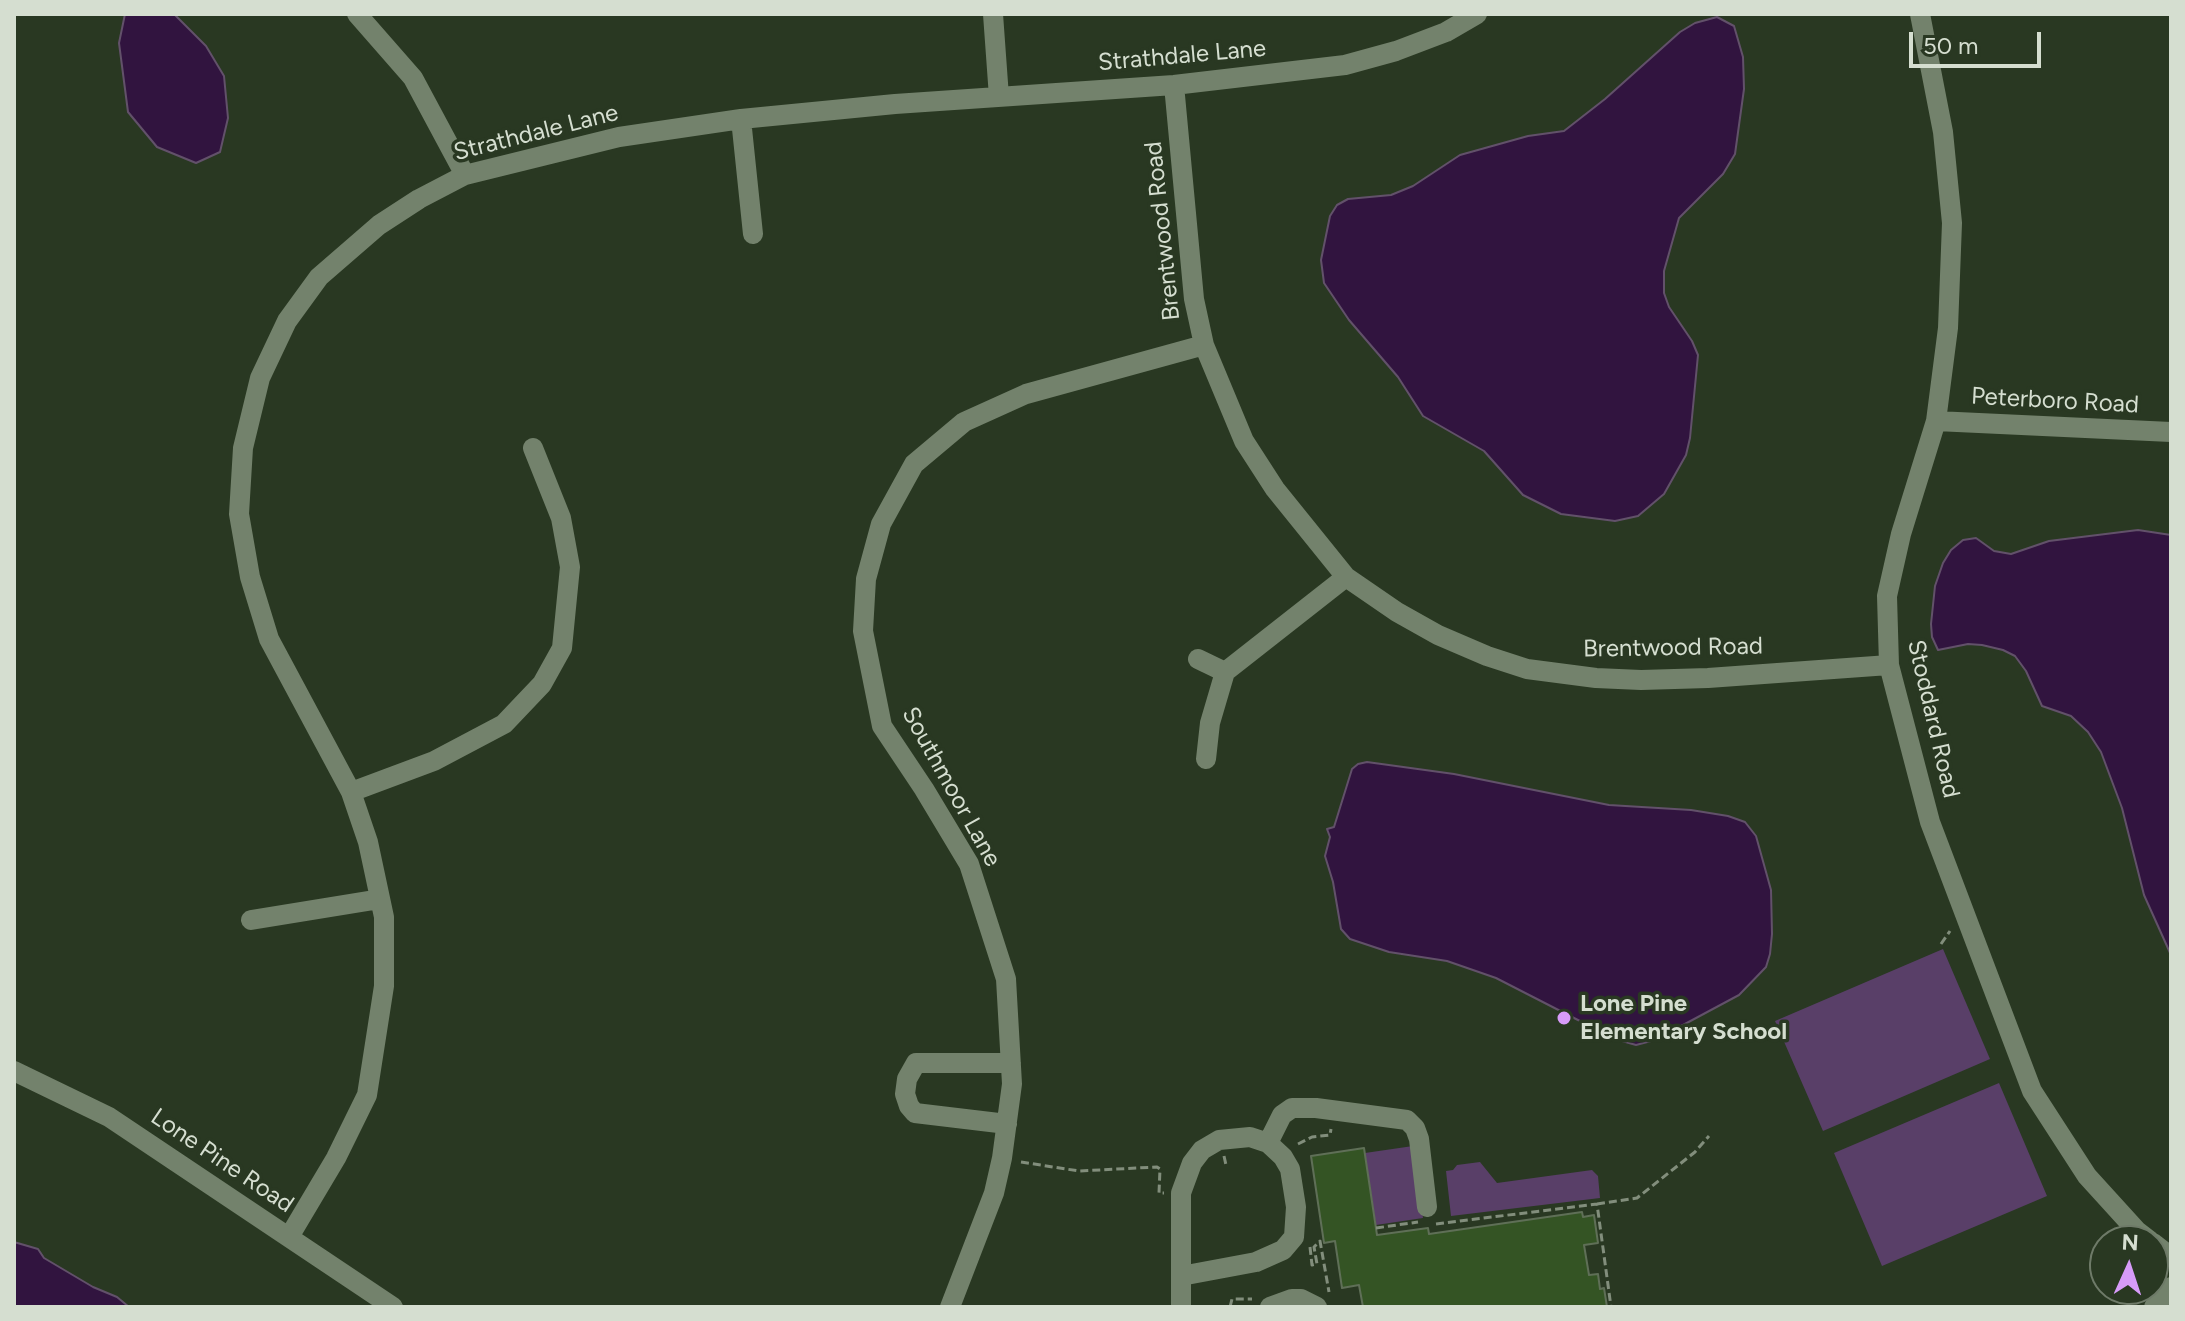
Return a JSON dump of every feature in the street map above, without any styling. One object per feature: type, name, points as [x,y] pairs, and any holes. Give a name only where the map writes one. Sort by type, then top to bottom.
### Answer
[{"type":"street","points":[[357,14],[413,78],[465,175]]},
{"type":"street","points":[[993,14],[999,97]]},
{"type":"street","name":"Strathdale Lane","points":[[289,1237],[336,1158],[367,1095],[384,986],[384,917],[368,842],[351,792],[269,639],[250,577],[239,514],[243,448],[260,378],[287,321],[319,277],[379,225],[465,175],[619,137],[741,119],[1174,85],[1345,65],[1421,42],[1477,14]]},
{"type":"street","name":"Stoddard Road","points":[[1920,14],[1943,132],[1952,223],[1948,328],[1936,421],[1901,534],[1887,596],[1889,665],[1930,822],[2032,1091],[2087,1176],[2132,1225]]},
{"type":"street","name":"Brentwood Road","points":[[1174,85],[1194,299],[1204,345],[1244,441],[1275,489],[1346,577],[1397,612],[1438,635],[1527,669],[1641,680],[1705,679],[1889,665]]},
{"type":"street","points":[[741,119],[753,234]]},
{"type":"street","name":"Southmoor Lane","points":[[950,1307],[994,1193],[1007,1124],[1012,1084],[1006,979],[969,864],[882,726],[863,631],[866,579],[877,537],[914,464],[964,422],[1026,394],[1204,345]]},
{"type":"street","name":"Peterboro Road","points":[[1936,421],[2171,432]]},
{"type":"street","points":[[351,792],[434,761],[504,724],[542,684],[562,648],[570,567],[561,518],[533,448]]},
{"type":"street","points":[[1206,759],[1210,723],[1225,672],[1346,577]]},
{"type":"street","points":[[1198,659],[1225,672]]},
{"type":"street","points":[[251,920],[380,899]]},
{"type":"street","points":[[1007,1124],[915,1113],[905,1094],[907,1079],[916,1063],[1011,1063]]},
{"type":"street","name":"Lone Pine Road","points":[[14,1071],[109,1117],[393,1307]]},
{"type":"street","points":[[1268,1143],[1282,1115],[1292,1108],[1407,1120],[1415,1128],[1419,1139],[1427,1207]]},
{"type":"street","points":[[1181,1276],[1256,1262],[1283,1250],[1294,1237],[1296,1207],[1290,1169],[1283,1157],[1268,1143],[1250,1137],[1219,1140],[1202,1150],[1192,1163],[1181,1193],[1181,1276],[1181,1307]]},
{"type":"street","points":[[2154,1307],[2171,1287]]},
{"type":"street","points":[[1270,1307],[1292,1299],[1323,1301]]},
{"type":"path","points":[[1292,1149],[1312,1137],[1330,1135],[1333,1110]]},
{"type":"path","points":[[1376,1228],[1429,1220],[1430,1225],[1637,1198],[1695,1152],[1709,1136]]},
{"type":"path","points":[[1597,1204],[1611,1307]]},
{"type":"path","points":[[1303,1241],[1310,1247],[1312,1265],[1317,1264],[1314,1247],[1318,1239],[1323,1301]]},
{"type":"shaded area","points":[[125,14],[174,14],[206,46],[224,76],[228,118],[220,152],[196,163],[157,147],[128,112],[119,43]]},
{"type":"shaded area","points":[[1717,17],[1734,26],[1743,57],[1744,89],[1735,154],[1723,174],[1679,218],[1664,271],[1664,293],[1669,307],[1698,355],[1686,455],[1664,494],[1638,516],[1615,521],[1561,514],[1523,495],[1484,451],[1423,416],[1398,377],[1349,320],[1324,283],[1321,260],[1330,216],[1337,205],[1348,199],[1391,195],[1413,186],[1460,155],[1528,136],[1564,131],[1680,32],[1695,23]]},
{"type":"shaded area","points":[[2138,530],[2171,535],[2171,955],[2144,895],[2122,808],[2101,752],[2088,732],[2071,716],[2042,706],[2026,671],[2015,656],[1982,645],[1968,644],[1938,650],[1932,637],[1935,586],[1943,563],[1951,550],[1963,540],[1976,538],[1994,551],[2011,554],[2049,541]]},
{"type":"shaded area","points":[[1367,762],[1454,774],[1609,805],[1691,810],[1745,822],[1756,836],[1771,890],[1772,934],[1766,967],[1739,995],[1655,1040],[1636,1045],[1615,1039],[1496,978],[1447,961],[1389,952],[1350,939],[1341,929],[1325,856],[1330,837],[1327,829],[1334,827],[1352,769]]},
{"type":"shaded area","points":[[1943,949],[1990,1059],[1823,1131],[1775,1021]]},
{"type":"shaded area","points":[[1999,1083],[2047,1196],[1882,1266],[1834,1153]]},
{"type":"shaded area","points":[[1413,1146],[1423,1218],[1376,1225],[1365,1153]]},
{"type":"shaded area","points":[[1480,1162],[1497,1183],[1592,1170],[1598,1176],[1600,1198],[1451,1216],[1446,1171],[1453,1170],[1457,1165]]},
{"type":"shaded area","points":[[14,1242],[38,1249],[44,1258],[93,1287],[117,1297],[129,1307],[14,1307]]},
{"type":"building","points":[[1364,1148],[1377,1235],[1428,1228],[1429,1234],[1582,1212],[1583,1217],[1594,1215],[1598,1243],[1584,1245],[1589,1275],[1598,1274],[1607,1307],[1363,1307],[1359,1285],[1342,1288],[1335,1241],[1324,1243],[1311,1156]]},
{"type":"place","name":"Lone Pine Elementary School","points":[[1564,1018]]}]
